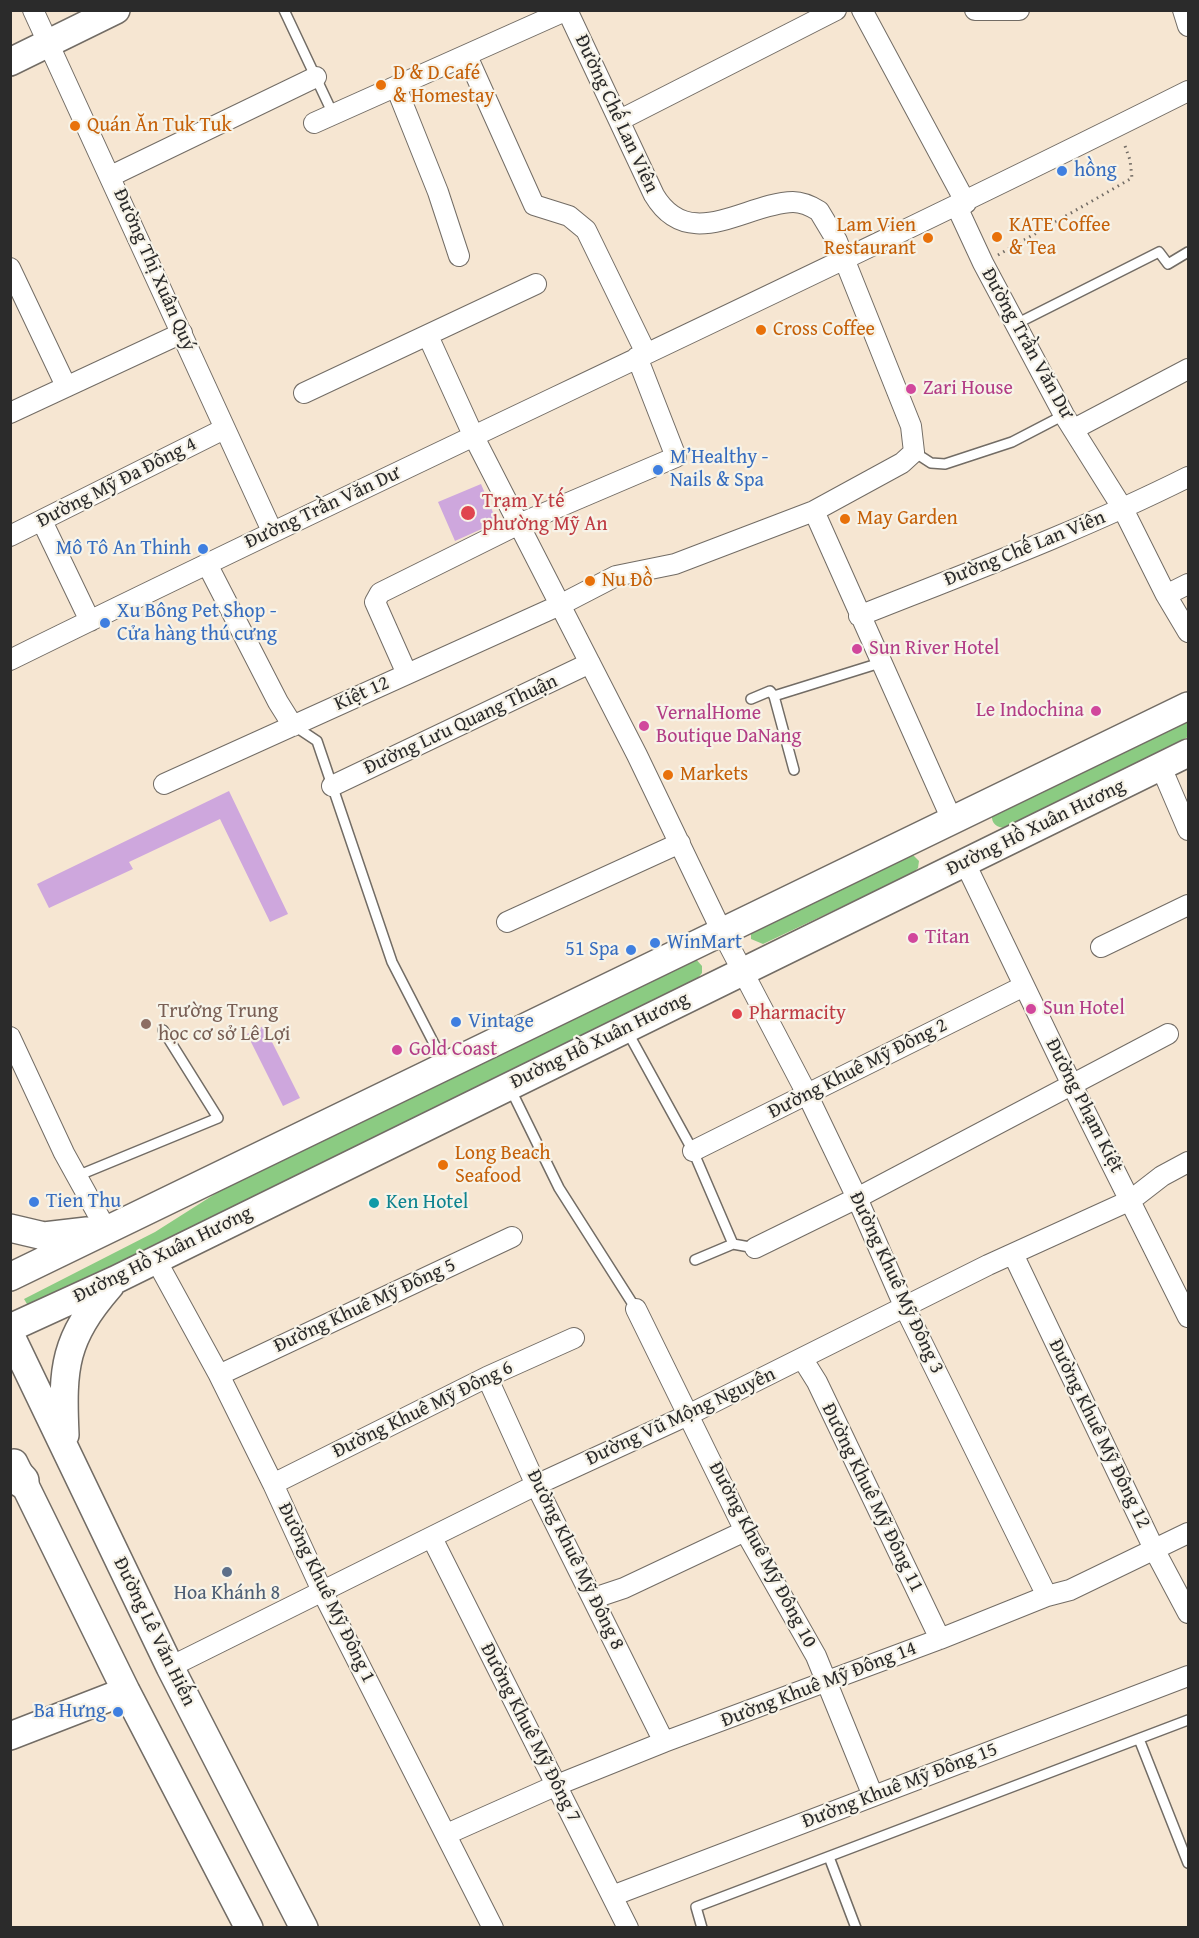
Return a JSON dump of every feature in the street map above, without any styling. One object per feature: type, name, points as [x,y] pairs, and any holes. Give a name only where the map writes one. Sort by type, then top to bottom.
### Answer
[{"type":"main road","points":[[10,62],[116,10]]},
{"type":"main road","points":[[10,1277],[1188,706]]},
{"type":"main road","name":"Đường Hồ Xuân Hương","points":[[10,1328],[116,1280],[1188,753]]},
{"type":"main road","points":[[961,816],[990,851]]},
{"type":"main road","points":[[927,832],[956,867]]},
{"type":"main road","points":[[10,1228],[45,1236],[106,1229]]},
{"type":"main road","points":[[65,1445],[63,1385],[73,1339],[89,1310],[116,1280]]},
{"type":"main road","name":"Đường Lê Văn Hiến","points":[[10,1334],[170,1667],[304,1928]]},
{"type":"main road","points":[[14,1467],[126,1691],[249,1928]]},
{"type":"main road","points":[[10,1736],[126,1691]]},
{"type":"street","name":"Đường Thị Xuân Quý","points":[[33,10],[272,531]]},
{"type":"street","name":"Đường Chế Lan Viên","points":[[314,123],[567,10],[654,195],[674,216],[706,223],[730,220],[783,203],[807,204],[819,211],[837,242],[911,426],[914,452]]},
{"type":"street","points":[[620,120],[836,10]]},
{"type":"street","points":[[862,10],[961,205]]},
{"type":"street","points":[[975,10],[1019,10]]},
{"type":"street","points":[[1183,10],[1188,26]]},
{"type":"street","points":[[406,674],[375,602],[376,597],[519,524],[676,457],[641,355],[586,230],[575,220],[534,205],[467,56]]},
{"type":"street","points":[[111,176],[316,77]]},
{"type":"street","points":[[396,87],[438,192],[459,256]]},
{"type":"street","name":"Đường Trần Văn Dư","points":[[10,660],[272,531],[961,205],[1188,91]]},
{"type":"street","name":"Đường Trần Văn Dư","points":[[961,205],[983,263],[1069,422],[1188,369]]},
{"type":"street","points":[[10,268],[66,386]]},
{"type":"street","points":[[304,393],[536,284]]},
{"type":"street","points":[[10,413],[182,333]]},
{"type":"street","points":[[428,336],[474,437],[590,663],[722,932]]},
{"type":"street","points":[[1069,422],[1123,509],[1166,595],[1188,632]]},
{"type":"street","name":"Đường Mỹ Đa Đông 4","points":[[10,536],[224,429]]},
{"type":"street","points":[[560,605],[616,576],[675,564],[814,511],[902,463],[914,452]]},
{"type":"street","name":"Đường Chế Lan Viên","points":[[859,616],[1123,509],[1188,477]]},
{"type":"street","points":[[814,511],[880,663],[961,816]]},
{"type":"street","points":[[42,521],[90,621]]},
{"type":"street","points":[[207,564],[278,702],[293,726]]},
{"type":"street","points":[[1166,595],[1188,584]]},
{"type":"street","name":"Kiệt 12","points":[[164,784],[560,605]]},
{"type":"street","name":"Đường Lưu Quang Thuận","points":[[332,786],[590,663]]},
{"type":"street","points":[[1161,767],[1188,830]]},
{"type":"street","points":[[507,922],[680,843]]},
{"type":"street","name":"Đường Phạm Kiệt","points":[[956,867],[1024,986],[1188,1317]]},
{"type":"street","points":[[1101,947],[1188,905]]},
{"type":"street","name":"Đường Khuê Mỹ Đông 3","points":[[722,932],[807,1094],[857,1198],[905,1308],[1047,1596]]},
{"type":"street","name":"Đường Khuê Mỹ Đông 2","points":[[693,1151],[1024,986]]},
{"type":"street","points":[[755,1248],[857,1198],[1168,1034]]},
{"type":"street","points":[[10,1037],[77,1176],[106,1229]]},
{"type":"street","name":"Đường Vũ Mộng Nguyên","points":[[170,1667],[323,1593],[536,1485],[688,1415],[1013,1254],[1131,1200],[1162,1176],[1188,1162]]},
{"type":"street","name":"Đường Khuê Mỹ Đông 5","points":[[219,1375],[512,1237]]},
{"type":"street","name":"Đường Khuê Mỹ Đông 12","points":[[1013,1254],[1155,1551],[1188,1613]]},
{"type":"street","name":"Đường Khuê Mỹ Đông 1","points":[[156,1260],[219,1375],[273,1484],[323,1593],[493,1928]]},
{"type":"street","name":"Đường Khuê Mỹ Đông 10","points":[[636,1309],[745,1531],[828,1682],[873,1796]]},
{"type":"street","name":"Đường Khuê Mỹ Đông 6","points":[[273,1484],[487,1377],[574,1338]]},
{"type":"street","name":"Đường Khuê Mỹ Đông 11","points":[[802,1358],[940,1639]]},
{"type":"street","name":"Đường Khuê Mỹ Đông 8","points":[[487,1377],[536,1485],[664,1742]]},
{"type":"street","points":[[594,1598],[624,1588],[745,1531]]},
{"type":"street","name":"Đường Khuê Mỹ Đông 14","points":[[447,1834],[557,1785],[664,1742],[828,1682],[1047,1596],[1070,1590],[1155,1551],[1188,1533]]},
{"type":"street","name":"Đường Khuê Mỹ Đông 7","points":[[432,1538],[627,1928]]},
{"type":"street","name":"Đường Khuê Mỹ Đông 15","points":[[612,1896],[1188,1676]]},
{"type":"lane","points":[[284,10],[333,114]]},
{"type":"lane","points":[[1016,324],[1159,252],[1168,264],[1188,252]]},
{"type":"lane","points":[[914,452],[931,463],[945,464],[1069,422]]},
{"type":"lane","points":[[774,696],[880,663]]},
{"type":"lane","points":[[751,699],[770,690],[774,696],[794,770]]},
{"type":"lane","points":[[293,726],[317,741],[392,962],[446,1066]]},
{"type":"lane","points":[[626,1029],[693,1151],[733,1244]]},
{"type":"lane","points":[[77,1176],[218,1118],[164,1030]]},
{"type":"lane","points":[[509,1086],[559,1188],[636,1309]]},
{"type":"lane","points":[[695,1260],[733,1244],[755,1248]]},
{"type":"lane","points":[[702,1928],[696,1907],[1188,1720]]},
{"type":"lane","points":[[1139,1739],[1188,1863]]},
{"type":"lane","points":[[829,1857],[856,1928]]},
{"type":"path","points":[[983,263],[1132,178],[1130,160],[1118,127]]},
{"type":"green space","points":[[1188,714],[1188,737],[1005,828],[994,823],[992,815]]},
{"type":"green space","points":[[911,853],[919,861],[918,868],[913,873],[763,944],[751,939],[751,933]]},
{"type":"green space","points":[[694,957],[702,966],[702,973],[697,979],[30,1309],[24,1299],[155,1232],[226,1187]]},
{"type":"building","name":"Trạm Y tế phường Mỹ An","points":[[481,484],[497,522],[455,541],[438,502]]},
{"type":"building","points":[[229,791],[288,914],[270,922],[220,819],[129,862],[133,869],[49,908],[37,884]]},
{"type":"building","points":[[264,1026],[300,1098],[283,1106],[247,1034]]},
{"type":"place","name":"D & D Café & Homestay","points":[[381,85]]},
{"type":"place","name":"Quán Ăn Tuk Tuk","points":[[75,126]]},
{"type":"place","name":"hồng","points":[[1062,171]]},
{"type":"place","name":"KATE Coffee & Tea","points":[[997,237]]},
{"type":"place","name":"Lam Vien Restaurant","points":[[928,238]]},
{"type":"place","name":"Cross Coffee","points":[[761,330]]},
{"type":"place","name":"Zari House","points":[[911,389]]},
{"type":"place","name":"M’Healthy - Nails & Spa","points":[[658,470]]},
{"type":"place","name":"Trạm Y tế phường Mỹ An","points":[[468,513]]},
{"type":"place","name":"May Garden","points":[[845,519]]},
{"type":"place","name":"Mô Tô An Thinh","points":[[203,549]]},
{"type":"place","name":"Nu Đồ","points":[[590,581]]},
{"type":"place","name":"Xu Bông Pet Shop - Cửa hàng thú cưng","points":[[105,623]]},
{"type":"place","name":"Sun River Hotel","points":[[857,649]]},
{"type":"place","name":"Le Indochina","points":[[1096,711]]},
{"type":"place","name":"VernalHome Boutique DaNang","points":[[644,726]]},
{"type":"place","name":"Markets","points":[[668,775]]},
{"type":"place","name":"Titan","points":[[913,938]]},
{"type":"place","name":"WinMart","points":[[655,943]]},
{"type":"place","name":"51 Spa","points":[[631,950]]},
{"type":"place","name":"Sun Hotel","points":[[1031,1009]]},
{"type":"place","name":"Pharmacity","points":[[737,1014]]},
{"type":"place","name":"Vintage","points":[[456,1022]]},
{"type":"place","name":"Trường Trung học cơ sở Lê Lợi","points":[[146,1024]]},
{"type":"place","name":"Gold Coast","points":[[397,1050]]},
{"type":"place","name":"Long Beach Seafood","points":[[443,1165]]},
{"type":"place","name":"Tien Thu","points":[[34,1202]]},
{"type":"place","name":"Ken Hotel","points":[[374,1203]]},
{"type":"place","name":"Hoa Khánh 8","points":[[227,1572]]},
{"type":"place","name":"Ba Hưng","points":[[118,1712]]}]
